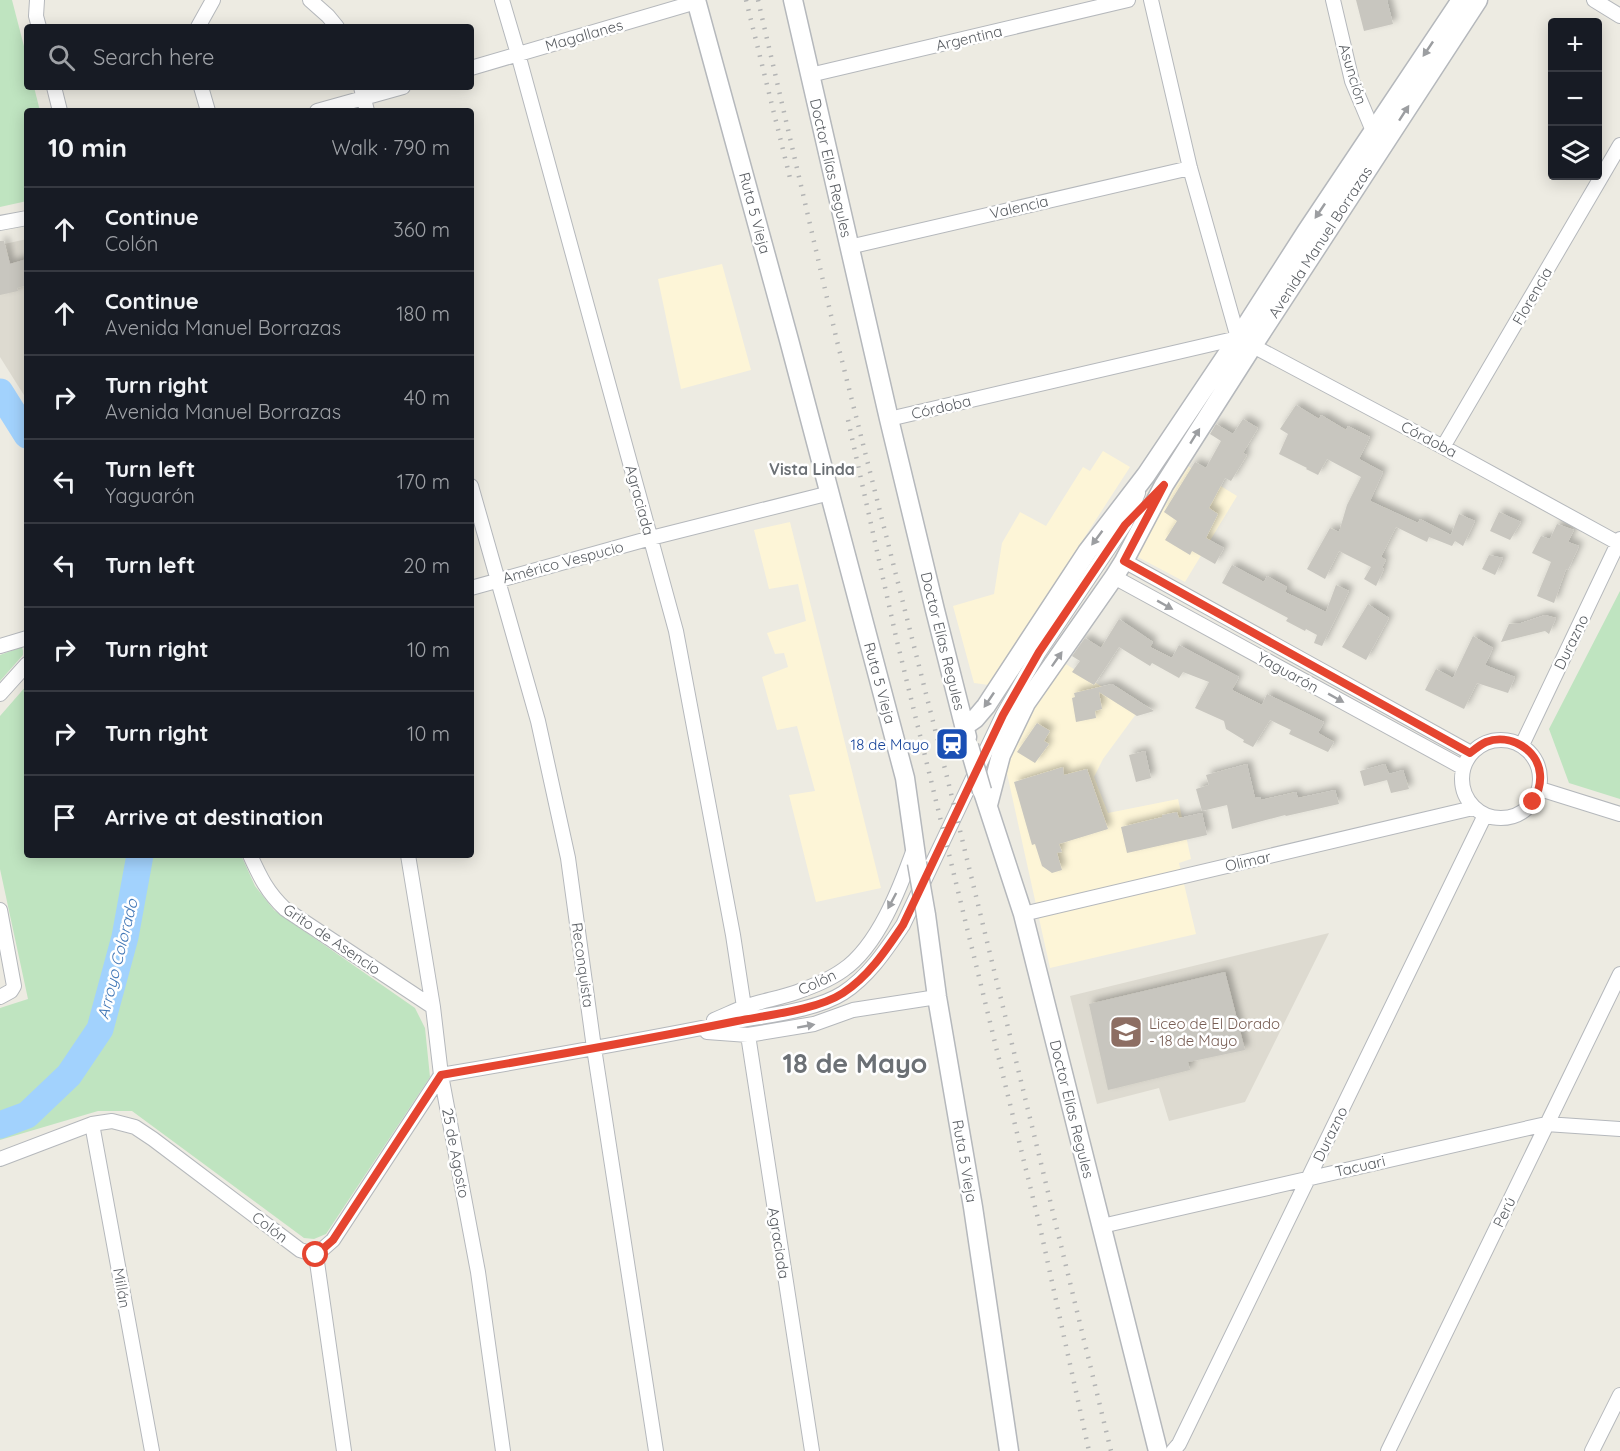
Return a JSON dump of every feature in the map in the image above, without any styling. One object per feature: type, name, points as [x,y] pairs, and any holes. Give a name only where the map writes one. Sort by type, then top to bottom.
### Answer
[{"type":"street","points":[[37,21],[38,0]]},
{"type":"street","points":[[200,24],[213,0]]},
{"type":"street","points":[[310,0],[335,24]]},
{"type":"street","name":"Agraciada","points":[[502,0],[676,631],[731,924],[744,1007]]},
{"type":"street","name":"Doctor Elías Regules","points":[[793,0],[889,419],[969,746],[1023,914],[1158,1451]]},
{"type":"street","name":"Argentina","points":[[810,75],[1128,0]]},
{"type":"street","points":[[1151,0],[1190,168],[1245,342]]},
{"type":"street","name":"Asunción","points":[[1333,0],[1352,81],[1380,135]]},
{"type":"street","name":"Avenida Manuel Borrazas","points":[[1380,135],[1461,0]]},
{"type":"street","name":"Avenida Manuel Borrazas","points":[[985,798],[1001,755],[1026,703],[1124,561],[1306,232],[1478,0]]},
{"type":"street","points":[[1593,0],[1620,16]]},
{"type":"street","name":"Magallanes","points":[[474,67],[696,1]]},
{"type":"street","name":"Ruta 5 Vieja","points":[[696,1],[905,778],[937,997],[973,1207],[1009,1451]]},
{"type":"street","points":[[55,90],[59,108]]},
{"type":"street","points":[[202,90],[207,108]]},
{"type":"street","points":[[329,108],[393,90]]},
{"type":"street","name":"Florencia","points":[[1443,447],[1620,145]]},
{"type":"street","name":"Valencia","points":[[849,248],[1190,168]]},
{"type":"street","points":[[0,223],[24,219]]},
{"type":"street","name":"Avenida Manuel Borrazas","points":[[965,726],[975,719],[986,706],[1087,552],[1245,342]]},
{"type":"street","name":"Córdoba","points":[[889,419],[1245,342],[1619,542]]},
{"type":"street","name":"Avenida Manuel Borrazas","points":[[1125,525],[1146,475]]},
{"type":"street","name":"Avenida Manuel Borrazas","points":[[947,834],[1003,715],[1034,661],[1125,525],[1164,485]]},
{"type":"street","name":"Américo Vespucio","points":[[474,587],[651,538],[830,493]]},
{"type":"street","name":"Reconquista","points":[[474,497],[538,721],[568,858],[594,1048],[656,1451]]},
{"type":"street","name":"Durazno","points":[[1522,745],[1619,542]]},
{"type":"street","name":"Yaguarón","points":[[1124,561],[1470,753]]},
{"type":"street","name":"Yaguarón","points":[[1114,577],[1462,767]]},
{"type":"street","points":[[0,646],[24,639]]},
{"type":"street","points":[[0,694],[24,667]]},
{"type":"street","points":[[1504,739],[1522,745],[1534,756],[1540,772],[1539,789],[1533,802],[1524,811],[1511,817],[1498,818],[1479,811],[1465,796],[1461,782],[1462,767],[1470,753],[1486,742],[1504,739]]},
{"type":"street","points":[[1539,789],[1620,814]]},
{"type":"street","name":"Durazno","points":[[1173,1451],[1179,1444],[1308,1178],[1479,811]]},
{"type":"street","name":"Olimar","points":[[1023,914],[1479,811]]},
{"type":"street","name":"Colón","points":[[441,1075],[690,1031],[813,1005],[842,994],[863,977],[903,925],[947,834]]},
{"type":"street","name":"Colón","points":[[690,1031],[744,1007],[796,993],[844,970],[866,949],[916,855]]},
{"type":"street","name":"Grito de Asencio","points":[[251,858],[261,880],[285,909],[433,1007]]},
{"type":"street","name":"25 de Agosto","points":[[408,858],[433,1007],[441,1075],[478,1272],[503,1451]]},
{"type":"street","points":[[0,910],[14,979],[14,986],[0,997]]},
{"type":"street","name":"Perú","points":[[1388,1451],[1620,974]]},
{"type":"street","name":"Colón","points":[[690,1031],[748,1035],[814,1024],[853,1010],[937,997]]},
{"type":"street","name":"Agraciada","points":[[748,1035],[812,1451]]},
{"type":"street","points":[[344,1451],[316,1255],[333,1240],[441,1075]]},
{"type":"street","name":"Colón","points":[[0,1159],[92,1125],[112,1121],[135,1127],[300,1250],[316,1255]]},
{"type":"street","name":"Tacuari","points":[[1102,1226],[1546,1124],[1620,1129]]},
{"type":"street","name":"Millán","points":[[92,1125],[152,1451]]},
{"type":"street","points":[[1592,1451],[1620,1395]]},
{"type":"shaded area","points":[[24,240],[24,395],[0,357],[0,245]]},
{"type":"shaded area","points":[[722,264],[751,370],[681,389],[658,279]]},
{"type":"shaded area","points":[[1103,451],[1130,467],[989,685],[974,683],[953,606],[994,594],[1002,543],[1020,512],[1046,526],[1083,467],[1090,471]]},
{"type":"shaded area","points":[[1188,466],[1237,496],[1185,582],[1134,555]]},
{"type":"shaded area","points":[[790,522],[881,888],[816,902],[789,795],[815,791],[797,726],[777,730],[762,677],[788,667],[784,653],[775,654],[767,633],[806,621],[798,584],[769,589],[754,530]]},
{"type":"shaded area","points":[[1061,661],[1139,710],[1103,759],[1094,777],[1108,813],[1178,799],[1191,859],[1179,863],[1196,934],[1050,968],[1006,769],[1012,749]]},
{"type":"shaded area","points":[[1329,933],[1245,1102],[1169,1121],[1159,1088],[1097,1104],[1070,996]]},
{"type":"green space","points":[[0,0],[12,0],[24,46],[24,90],[35,90],[39,108],[24,108],[24,202],[0,207]]},
{"type":"green space","points":[[1620,591],[1620,799],[1569,783],[1549,729]]},
{"type":"green space","points":[[22,647],[23,655],[0,681],[0,655]]},
{"type":"green space","points":[[24,688],[24,858],[242,858],[255,886],[274,910],[415,1008],[425,1028],[430,1077],[326,1234],[314,1239],[304,1238],[132,1111],[98,1111],[0,1140],[0,1008],[28,999],[0,869],[0,716]]},
{"type":"building","points":[[1356,0],[1387,0],[1393,24],[1364,31]]},
{"type":"building","points":[[0,241],[4,241],[10,264],[24,260],[24,286],[17,288],[18,291],[0,295]]},
{"type":"building","points":[[1296,405],[1319,419],[1321,415],[1346,430],[1348,426],[1370,437],[1359,459],[1383,472],[1370,501],[1418,523],[1420,519],[1451,535],[1459,514],[1475,521],[1463,546],[1455,541],[1452,546],[1429,537],[1427,542],[1396,527],[1381,557],[1386,560],[1376,586],[1364,579],[1371,567],[1339,551],[1325,579],[1307,569],[1330,528],[1339,532],[1347,505],[1361,477],[1327,459],[1318,475],[1279,454],[1288,434],[1280,429]]},
{"type":"building","points":[[1243,419],[1258,428],[1243,453],[1247,455],[1231,481],[1225,478],[1209,508],[1218,514],[1206,538],[1224,548],[1215,564],[1192,551],[1190,555],[1165,540],[1177,521],[1164,512],[1195,462],[1206,468],[1221,441],[1210,434],[1216,424],[1233,434]]},
{"type":"building","points":[[1499,512],[1521,522],[1510,540],[1490,531]]},
{"type":"building","points":[[1557,524],[1574,530],[1568,542],[1579,546],[1568,570],[1566,569],[1554,603],[1537,596],[1551,562],[1532,553],[1541,536],[1550,539]]},
{"type":"building","points":[[1489,555],[1503,558],[1495,575],[1482,569]]},
{"type":"building","points":[[1232,565],[1264,582],[1267,576],[1287,587],[1285,592],[1326,612],[1336,585],[1349,591],[1322,646],[1314,643],[1317,635],[1286,621],[1288,618],[1222,583]]},
{"type":"building","points":[[1368,604],[1389,618],[1366,660],[1342,647]]},
{"type":"building","points":[[1545,615],[1556,618],[1549,634],[1545,631],[1501,642],[1509,624],[1521,623]]},
{"type":"building","points":[[1119,619],[1153,642],[1150,647],[1172,658],[1179,645],[1239,677],[1232,690],[1262,705],[1267,694],[1324,722],[1318,733],[1334,742],[1328,752],[1289,734],[1291,730],[1270,720],[1253,747],[1243,742],[1244,740],[1226,729],[1224,721],[1195,708],[1209,682],[1183,672],[1179,678],[1152,663],[1150,666],[1119,647],[1094,685],[1072,672],[1080,661],[1072,656],[1085,638],[1101,648]]},
{"type":"building","points":[[1473,636],[1493,648],[1485,665],[1515,677],[1508,693],[1477,683],[1464,709],[1425,690],[1436,669],[1453,678]]},
{"type":"building","points":[[1112,684],[1154,711],[1137,716],[1099,692],[1102,709],[1095,711],[1096,718],[1076,722],[1072,698],[1075,697],[1074,693]]},
{"type":"building","points":[[1037,723],[1050,731],[1044,741],[1049,744],[1035,763],[1017,752]]},
{"type":"building","points":[[1145,751],[1151,778],[1136,782],[1129,755]]},
{"type":"building","points":[[1247,764],[1255,798],[1260,797],[1261,800],[1296,792],[1298,798],[1335,790],[1339,804],[1232,829],[1227,805],[1202,811],[1196,789],[1209,785],[1206,775]]},
{"type":"building","points":[[1385,764],[1389,774],[1403,770],[1409,789],[1391,793],[1387,780],[1364,786],[1360,771]]},
{"type":"building","points":[[1063,767],[1064,775],[1087,769],[1108,829],[1059,844],[1062,852],[1057,853],[1062,870],[1052,873],[1042,866],[1035,844],[1032,845],[1014,782]]},
{"type":"building","points":[[1177,812],[1179,818],[1202,813],[1207,835],[1127,853],[1121,827]]},
{"type":"building","points":[[1225,972],[1245,1050],[1188,1062],[1190,1070],[1108,1090],[1089,1004]]},
{"type":"waterway","name":"Arroyo Colorado","points":[[0,392],[24,430]]},
{"type":"waterway","name":"Arroyo Colorado","points":[[0,1125],[27,1115],[69,1075],[100,1029],[125,937],[139,858]]},
{"type":"railway","points":[[746,0],[790,178]]},
{"type":"railway","points":[[758,0],[837,341],[947,777],[1111,1451]]},
{"type":"railway","points":[[848,420],[896,637],[1040,1227],[1089,1451]]},
{"type":"place","name":"18 de Mayo","points":[[952,744]]},
{"type":"place","name":"Liceo de El Dorado - 18 de Mayo","points":[[1126,1032]]},
{"type":"district","name":"Vista Linda","points":[[812,469]]},
{"type":"district","name":"18 de Mayo","points":[[855,1063]]},
{"type":"route","points":[[316,1255],[333,1240],[441,1075],[690,1031],[813,1005],[842,994],[863,977],[903,925],[1003,715],[1039,652],[1125,525],[1164,485],[1124,561],[1470,753],[1486,742],[1504,739],[1522,745],[1534,756],[1540,772],[1539,789],[1533,802]]}]
